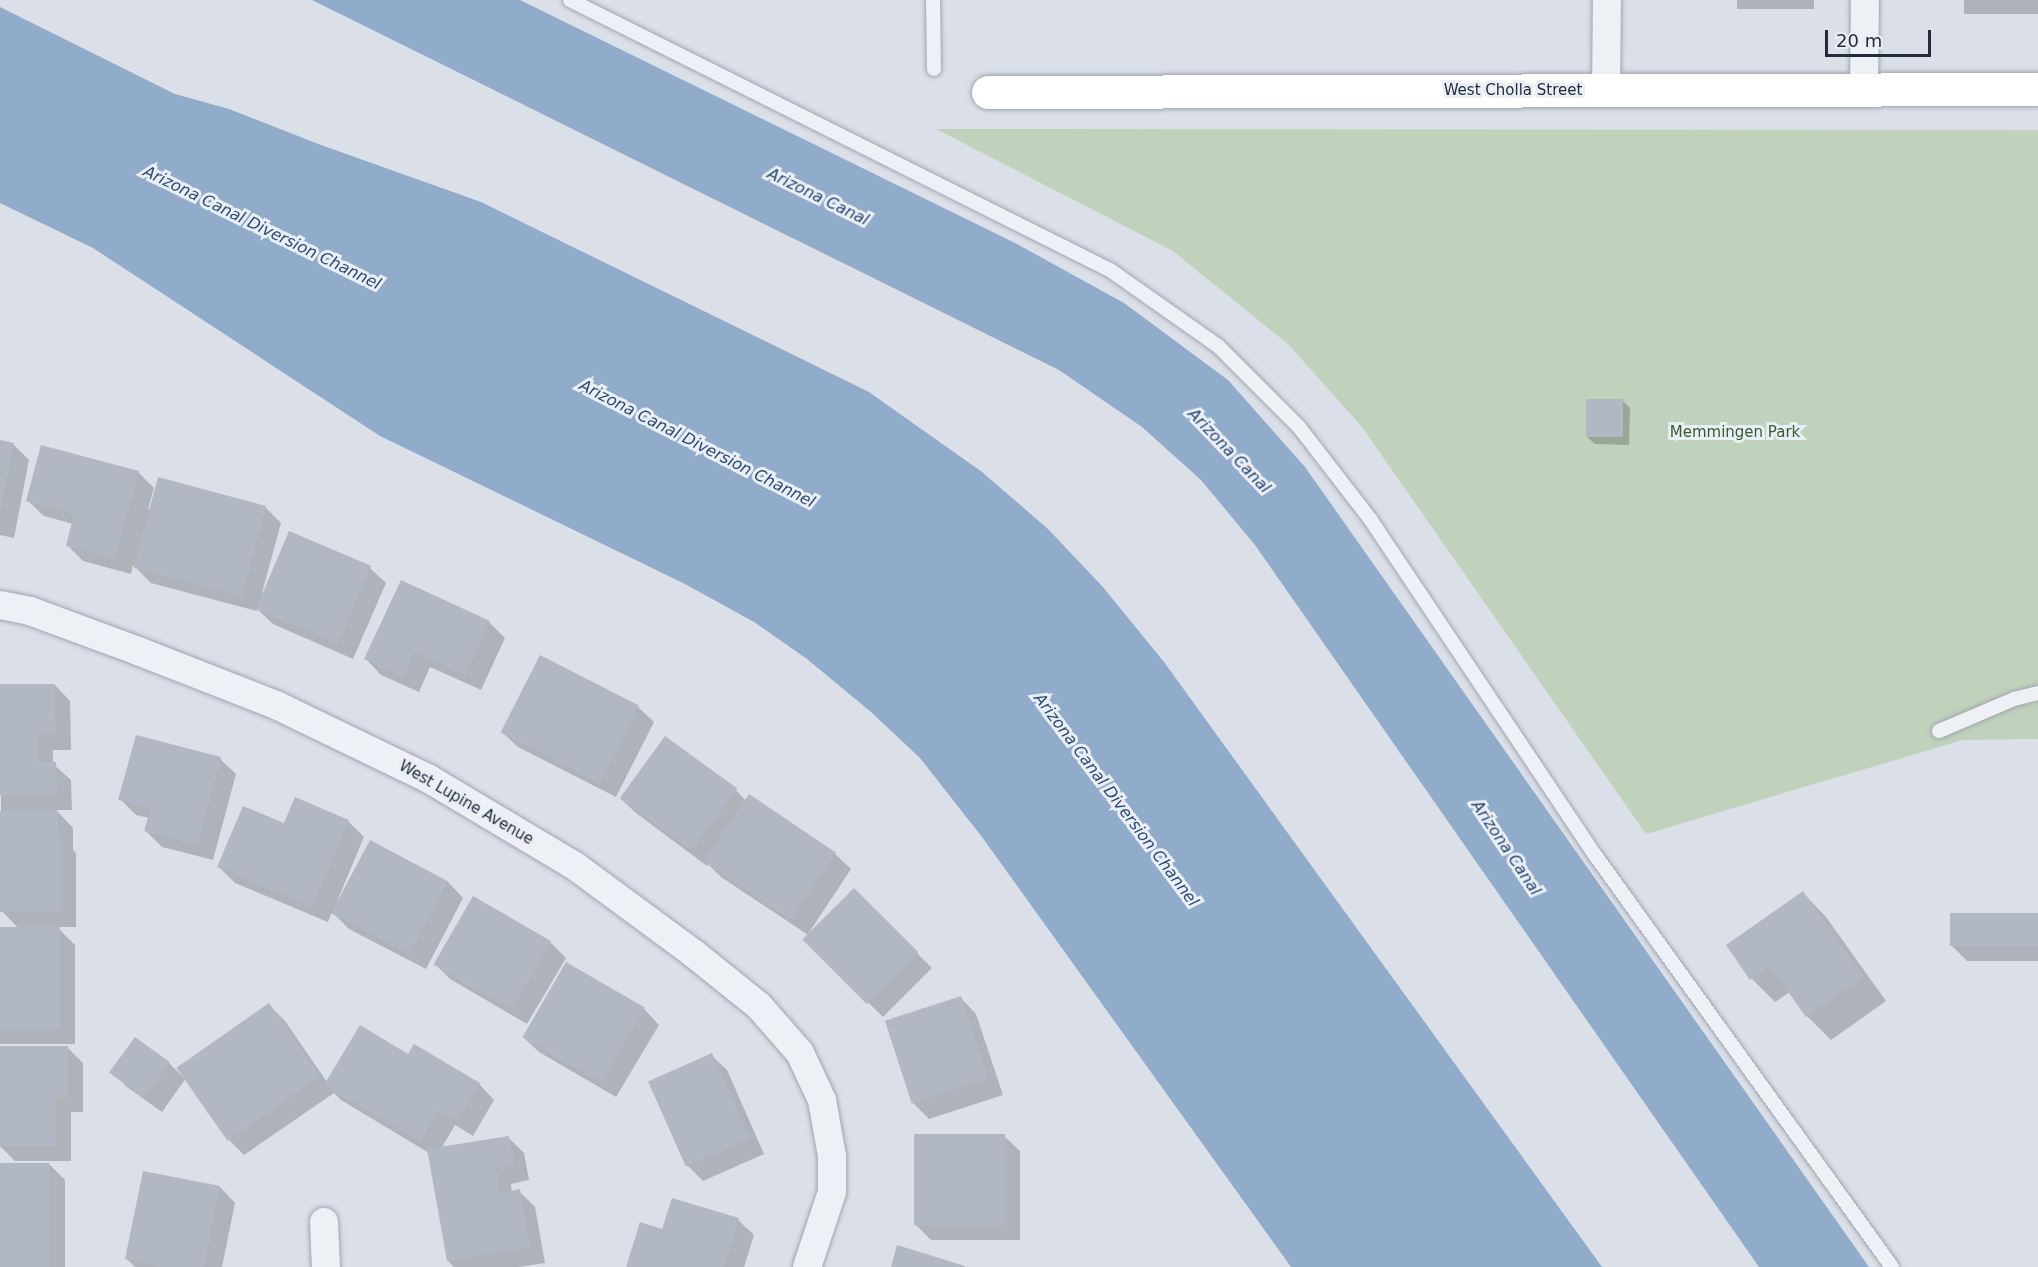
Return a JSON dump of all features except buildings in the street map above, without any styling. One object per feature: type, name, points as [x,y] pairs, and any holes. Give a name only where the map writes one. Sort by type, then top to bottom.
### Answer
[{"type":"street","points":[[1606,91],[1607,0]]},
{"type":"street","points":[[1864,90],[1865,0]]},
{"type":"street","name":"West Cholla Street","points":[[988,92],[2038,89]]},
{"type":"street","name":"West Lupine Avenue","points":[[0,604],[30,611],[278,706],[429,779],[575,866],[693,953],[759,1006],[800,1053],[822,1101],[832,1156],[832,1192],[807,1267]]},
{"type":"street","points":[[324,1222],[326,1267]]},
{"type":"lane","points":[[570,0],[1110,270],[1218,346],[1299,427],[1370,519],[1595,855],[1892,1267]]},
{"type":"lane","points":[[933,0],[934,69]]},
{"type":"lane","points":[[1939,731],[2014,699],[2038,693]]},
{"type":"green space","name":"Memmingen Park","points":[[936,129],[2038,130],[2038,739],[1963,740],[1646,834],[1362,427],[1289,345],[1173,251]]},
{"type":"water","name":"Arizona Canal","points":[[312,0],[520,0],[1015,243],[1124,303],[1228,380],[1305,467],[1869,1267],[1759,1267],[1255,545],[1201,480],[1142,427],[1059,370]]},
{"type":"water","name":"Arizona Canal Diversion Channel","points":[[0,7],[175,94],[229,109],[321,145],[481,202],[869,392],[982,472],[1048,529],[1102,586],[1164,662],[1602,1267],[1291,1267],[982,837],[920,758],[871,712],[807,659],[754,622],[685,584],[380,436],[93,248],[0,203]]}]
